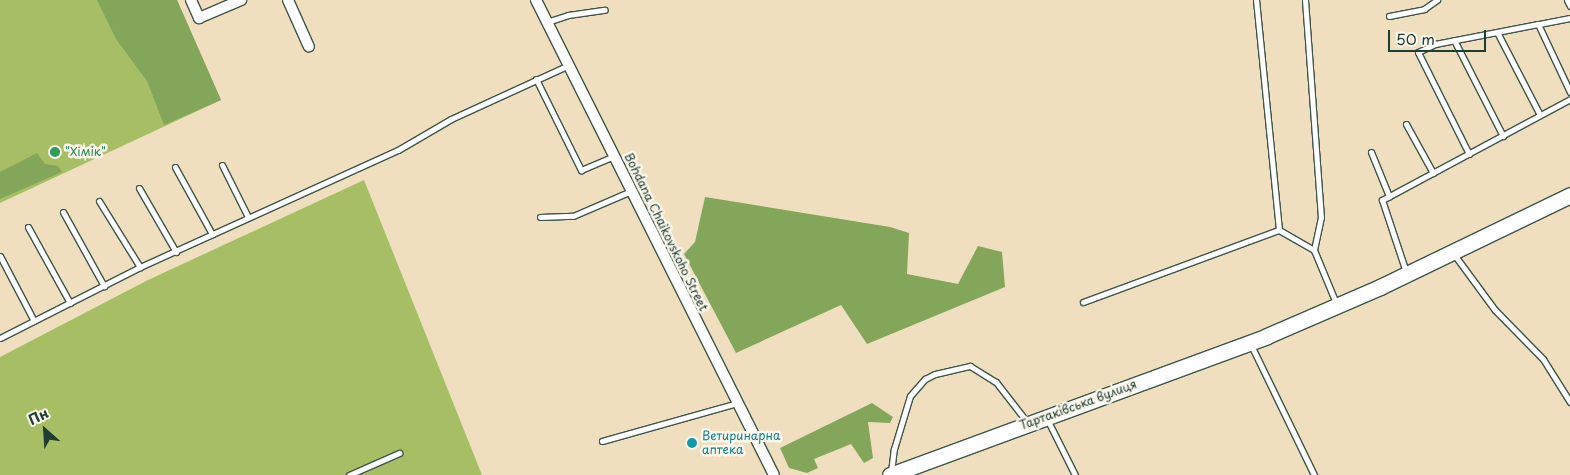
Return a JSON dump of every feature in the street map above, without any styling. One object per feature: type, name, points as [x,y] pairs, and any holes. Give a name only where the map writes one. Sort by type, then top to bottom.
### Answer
[{"type":"street","points":[[190,0],[199,18],[241,0]]},
{"type":"street","points":[[288,0],[309,47]]},
{"type":"street","name":"Bohdana Chaikovskoho Street","points":[[536,0],[774,475]]},
{"type":"street","name":"Тартаківська вулиця","points":[[890,475],[1267,336],[1407,275],[1570,195]]},
{"type":"lane","points":[[1256,0],[1278,230]]},
{"type":"lane","points":[[1305,0],[1321,217],[1314,250],[1337,306]]},
{"type":"lane","points":[[1389,16],[1424,9],[1437,0]]},
{"type":"lane","points":[[1567,0],[1570,6]]},
{"type":"lane","points":[[547,22],[568,15],[605,10]]},
{"type":"lane","points":[[1469,154],[1418,52],[1454,40],[1570,18]]},
{"type":"lane","points":[[1538,24],[1570,92]]},
{"type":"lane","points":[[1497,32],[1540,115]]},
{"type":"lane","points":[[1454,40],[1503,136]]},
{"type":"lane","points":[[0,338],[140,268],[398,150],[452,119],[569,65]]},
{"type":"lane","points":[[536,80],[581,170],[614,156]]},
{"type":"lane","points":[[1407,275],[1382,200],[1570,100]]},
{"type":"lane","points":[[1406,124],[1433,173]]},
{"type":"lane","points":[[1371,152],[1389,196]]},
{"type":"lane","points":[[222,165],[248,218]]},
{"type":"lane","points":[[175,166],[212,234]]},
{"type":"lane","points":[[140,188],[176,252]]},
{"type":"lane","points":[[540,217],[573,216],[632,191]]},
{"type":"lane","points":[[99,201],[140,268]]},
{"type":"lane","points":[[63,212],[104,286]]},
{"type":"lane","points":[[28,227],[70,303]]},
{"type":"lane","points":[[1083,302],[1278,230],[1314,250]]},
{"type":"lane","points":[[1453,252],[1495,310],[1543,359],[1570,402]]},
{"type":"lane","points":[[0,256],[34,321]]},
{"type":"lane","points":[[1250,342],[1314,475]]},
{"type":"lane","points":[[890,475],[894,449],[910,396],[925,379],[936,374],[970,366],[996,382],[1028,423]]},
{"type":"lane","points":[[602,441],[737,403]]},
{"type":"lane","points":[[1046,417],[1075,475]]},
{"type":"lane","points":[[348,475],[400,453]]},
{"type":"green space","name":"\"Хімік\"","points":[[0,0],[177,0],[221,100],[0,203]]},
{"type":"green space","points":[[97,0],[177,0],[221,100],[164,125],[147,81],[116,39]]},
{"type":"green space","points":[[37,153],[45,164],[58,166],[62,172],[0,199],[0,172]]},
{"type":"green space","points":[[364,180],[482,475],[0,475],[0,357],[148,280]]},
{"type":"green space","points":[[705,197],[890,227],[909,233],[907,274],[958,284],[978,246],[1002,252],[1005,287],[867,344],[841,305],[736,353],[684,254],[695,242]]},
{"type":"green space","points":[[872,403],[893,417],[890,423],[868,422],[873,458],[864,463],[851,444],[814,459],[818,468],[807,473],[789,468],[780,448]]},
{"type":"place","name":"\"Хімік\"","points":[[55,152]]},
{"type":"place","name":"Ветиринарна аптека","points":[[692,443]]}]
